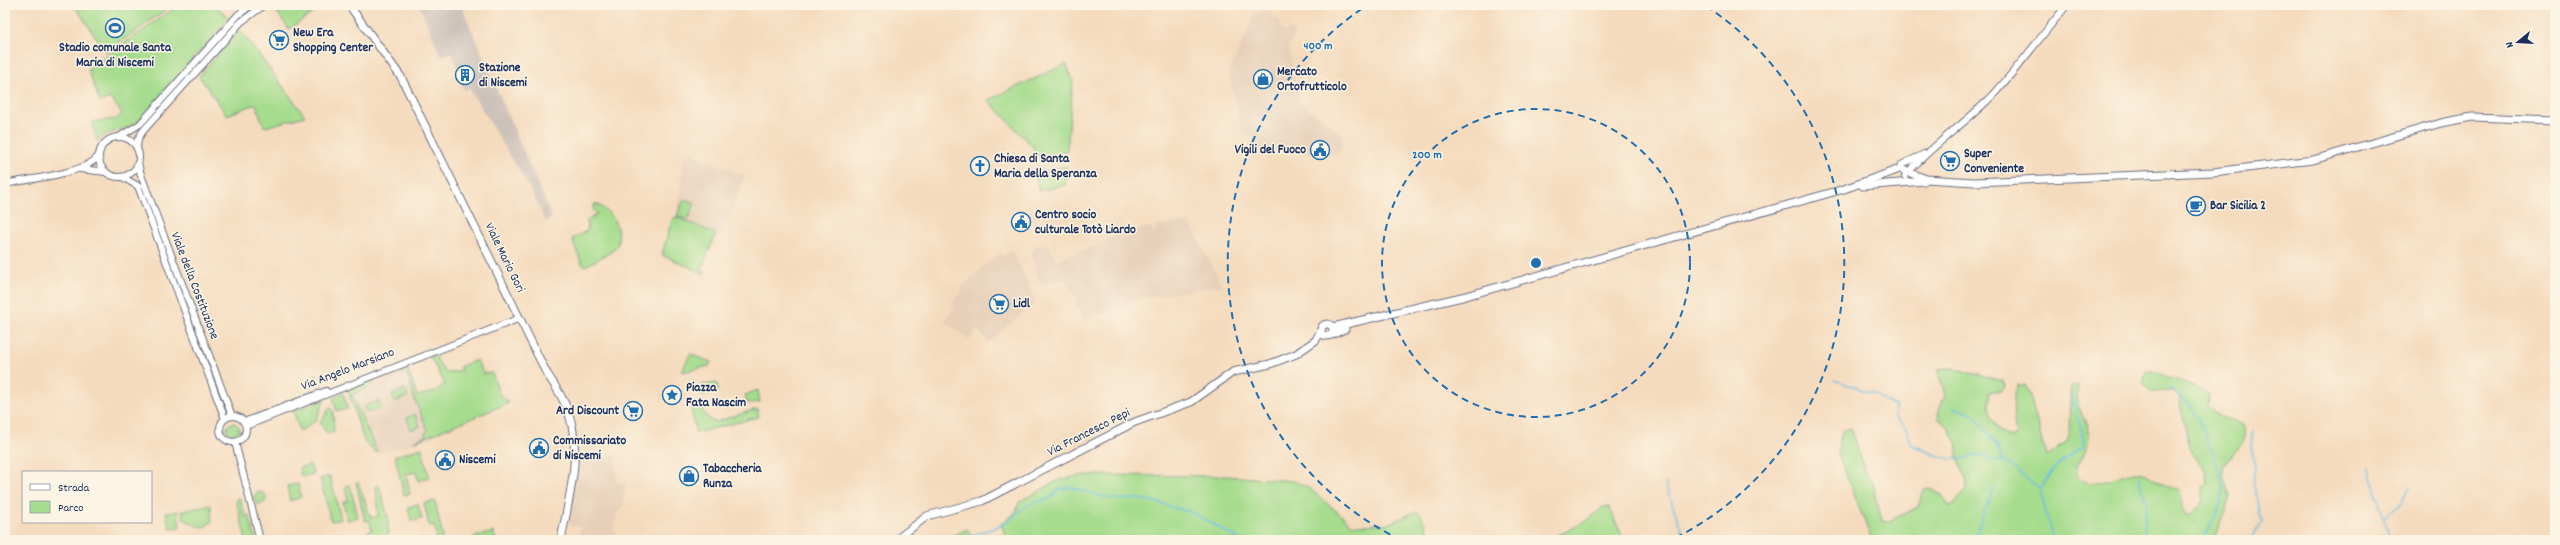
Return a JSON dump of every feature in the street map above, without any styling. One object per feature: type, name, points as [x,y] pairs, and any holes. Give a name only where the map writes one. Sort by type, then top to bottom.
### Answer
[{"type":"main road","name":"Viale Mario Gori","points":[[349,5],[401,77],[546,372],[566,406],[571,423],[575,460],[561,540]]},
{"type":"main road","points":[[1844,189],[1888,172],[1936,180],[1981,182],[2213,172],[2313,160],[2441,123],[2472,118],[2555,120]]},
{"type":"main road","points":[[1296,354],[1316,340],[1325,323],[1333,327],[1413,307],[1466,296],[1844,189],[1902,175],[1936,180]]},
{"type":"main road","points":[[1296,354],[1310,349],[1330,335],[1371,318]]},
{"type":"main road","points":[[1330,335],[1333,327]]},
{"type":"main road","points":[[1321,330],[1324,335],[1330,335]]},
{"type":"main road","name":"Via Francesco Pepi","points":[[896,540],[926,516],[982,501],[1135,422],[1191,402],[1233,372],[1270,364],[1296,354]]},
{"type":"street","points":[[5,184],[79,169],[93,162],[100,155],[108,140],[119,137],[136,128],[238,15],[251,5]]},
{"type":"street","points":[[79,169],[106,172],[122,177],[130,173],[138,163],[138,139],[143,131],[241,22],[264,5]]},
{"type":"street","points":[[1902,175],[1931,150],[1954,133],[1995,93],[2067,5]]},
{"type":"street","points":[[119,137],[130,140],[137,148]]},
{"type":"street","points":[[1902,175],[1931,150]]},
{"type":"street","points":[[100,155],[100,162],[106,172]]},
{"type":"street","name":"Viale della Costituzione","points":[[138,163],[140,175],[232,416]]},
{"type":"street","points":[[1914,166],[1916,176]]},
{"type":"street","name":"Viale della Costituzione","points":[[122,177],[138,186],[225,418]]},
{"type":"street","name":"Via Angelo Marsiano","points":[[245,424],[520,318]]},
{"type":"street","points":[[232,416],[239,417],[245,424],[245,435],[235,442],[225,439],[220,433],[220,425],[225,418],[232,416]]},
{"type":"street","points":[[235,442],[260,540]]},
{"type":"shaded area","points":[[419,5],[461,5],[552,218],[545,221],[532,192],[469,88],[464,90],[458,76],[461,74],[451,53],[441,56]]},
{"type":"shaded area","name":"Mercato Ortofrutticolo","points":[[1266,10],[1282,23],[1280,26],[1286,32],[1289,28],[1295,34],[1288,46],[1301,103],[1344,135],[1339,154],[1259,149],[1259,145],[1246,134],[1243,135],[1229,72],[1255,14]]},
{"type":"shaded area","points":[[691,153],[745,176],[721,235],[676,217],[685,157]]},
{"type":"shaded area","points":[[1189,221],[1222,285],[1127,301],[1127,305],[1084,320],[1065,278],[1044,284],[1038,280],[1031,252],[1038,245],[1047,244],[1057,260],[1102,243],[1115,236],[1115,233],[1152,227],[1152,233],[1157,232],[1155,226]]},
{"type":"shaded area","points":[[1013,250],[1036,302],[989,342],[976,329],[970,340],[944,321],[955,305],[951,302],[963,291],[960,288],[999,253],[1003,256]]},
{"type":"shaded area","points":[[407,367],[416,395],[420,395],[435,436],[378,454],[372,435],[363,438],[348,390],[397,371],[399,374],[401,369]]},
{"type":"shaded area","points":[[610,456],[616,456],[617,483],[626,483],[622,510],[618,510],[614,532],[617,533],[615,540],[578,540],[581,527],[569,525],[579,461],[582,458],[607,457],[606,461],[609,461]]},
{"type":"shaded area","points":[[777,531],[786,534],[790,540],[763,540],[764,532]]},
{"type":"green space","name":"Stadio comunale Santa Maria di Niscemi","points":[[74,5],[173,5],[106,52]]},
{"type":"green space","points":[[179,5],[215,5],[229,18],[135,125],[106,134],[97,141],[92,122],[116,119],[122,113],[110,98],[100,102],[88,69]]},
{"type":"green space","points":[[272,5],[306,5],[314,12],[289,29]]},
{"type":"green space","points":[[240,30],[305,116],[266,127],[263,125],[256,104],[227,115],[199,76]]},
{"type":"green space","points":[[1066,64],[1073,80],[1067,151],[1038,158],[1033,147],[988,100]]},
{"type":"green space","points":[[1066,166],[1065,185],[1039,191],[1035,173]]},
{"type":"green space","points":[[684,199],[695,203],[688,220],[677,216]]},
{"type":"green space","points":[[595,203],[606,210],[614,219],[618,230],[618,244],[611,252],[586,266],[582,264],[572,239],[588,230],[587,220],[597,214],[593,210]]},
{"type":"green space","points":[[676,217],[716,234],[701,270],[705,272],[704,274],[662,255],[672,219]]},
{"type":"green space","points":[[690,354],[711,362],[709,366],[682,372]]},
{"type":"green space","points":[[435,355],[441,367],[447,373],[462,370],[459,367],[477,360],[483,373],[492,373],[499,393],[509,403],[414,442],[426,436],[425,433],[428,431],[414,398],[407,372],[401,373],[401,369],[407,367],[417,396],[434,392],[445,384],[430,357]]},
{"type":"green space","points":[[1951,368],[2003,381],[2005,386],[2002,391],[1990,391],[1989,405],[1995,424],[1999,430],[2010,438],[2016,436],[2014,424],[2014,396],[2018,385],[2025,385],[2030,395],[2046,457],[2067,442],[2069,436],[2070,392],[2072,385],[2078,386],[2077,397],[2088,432],[2088,442],[2085,453],[2076,466],[2078,478],[2085,482],[2092,483],[2137,472],[2151,476],[2164,485],[2179,491],[2184,515],[2190,515],[2203,500],[2203,487],[2207,482],[2206,473],[2195,459],[2191,451],[2179,396],[2175,391],[2151,392],[2143,383],[2146,372],[2153,371],[2209,394],[2208,407],[2220,416],[2243,425],[2244,431],[2242,443],[2223,467],[2224,479],[2230,497],[2214,540],[1872,540],[1838,454],[1839,441],[1843,430],[1850,429],[1853,433],[1866,474],[1874,484],[1875,497],[1883,522],[1889,521],[1918,507],[1924,489],[1930,488],[1940,494],[1948,505],[1954,504],[1966,489],[1967,482],[1957,458],[1958,445],[1949,428],[1939,419],[1938,413],[1945,395],[1937,369]]},
{"type":"green space","points":[[373,380],[374,384],[352,395],[377,452],[374,452],[364,441],[348,390]]},
{"type":"green space","points":[[717,383],[718,391],[702,395],[700,385]]},
{"type":"green space","points":[[405,389],[408,396],[395,402],[392,395]]},
{"type":"green space","points":[[758,390],[760,402],[747,403],[745,395]]},
{"type":"green space","points":[[343,392],[348,409],[337,411],[333,399]]},
{"type":"green space","points":[[325,399],[316,420],[300,432],[293,411]]},
{"type":"green space","points":[[378,401],[381,408],[367,413],[364,407]]},
{"type":"green space","points":[[690,403],[697,404],[709,419],[715,422],[757,409],[759,417],[696,433]]},
{"type":"green space","points":[[330,407],[333,411],[334,432],[327,434],[320,423]]},
{"type":"green space","points":[[415,414],[420,426],[411,430],[407,418]]},
{"type":"green space","points":[[231,423],[235,423],[239,429],[235,435],[231,435],[227,431],[227,427]]},
{"type":"green space","points":[[422,448],[429,477],[418,481],[416,472],[406,474],[410,494],[404,495],[395,456]]},
{"type":"green space","points":[[310,465],[314,474],[301,477],[299,468]]},
{"type":"green space","points":[[1084,475],[1226,476],[1294,481],[1309,488],[1353,525],[1388,524],[1417,511],[1421,515],[1432,540],[992,540],[1005,534],[1001,524],[1016,512],[1019,502],[1059,480]]},
{"type":"green space","points":[[330,476],[341,519],[331,521],[320,479]]},
{"type":"green space","points":[[358,482],[371,518],[378,516],[376,487],[379,485],[388,518],[388,540],[370,540],[367,532],[372,530],[369,520],[365,521],[356,483]]},
{"type":"green space","points":[[298,484],[301,497],[290,501],[287,486]]},
{"type":"green space","points":[[350,485],[358,517],[347,520],[343,502],[348,501],[345,486]]},
{"type":"green space","points":[[258,492],[262,492],[266,498],[262,504],[258,504],[254,500],[254,496]]},
{"type":"green space","points":[[240,498],[245,516],[249,515],[256,540],[246,540],[236,499]]},
{"type":"green space","points":[[435,501],[443,538],[433,540],[437,537],[434,525],[429,526],[424,503]]},
{"type":"green space","points":[[418,504],[422,519],[411,521],[408,507]]},
{"type":"green space","points":[[211,505],[212,521],[205,527],[197,526],[184,519],[182,511]]},
{"type":"green space","points":[[1603,507],[1609,507],[1624,540],[1524,540],[1530,537],[1548,538],[1563,533],[1585,521]]},
{"type":"green space","points":[[178,511],[180,527],[170,528],[166,513]]},
{"type":"green space","points":[[967,529],[973,540],[944,540]]},
{"type":"green space","points":[[494,532],[495,540],[474,540],[473,537]]},
{"type":"waterway","points":[[1835,380],[1876,395],[1895,406],[1895,417],[1906,428],[1911,444],[1950,459],[1967,458],[1974,455],[2005,463],[2013,467],[2040,489]]},
{"type":"waterway","points":[[2168,387],[2186,401],[2195,414],[2206,436],[2223,485],[2220,505],[2203,540]]},
{"type":"waterway","points":[[2053,540],[2040,489],[2064,459],[2083,447],[2083,436],[2071,392]]},
{"type":"waterway","points":[[1952,407],[1975,415],[1998,448],[2003,462]]},
{"type":"waterway","points":[[2252,540],[2261,522],[2254,486],[2255,468],[2251,446],[2253,430]]},
{"type":"waterway","points":[[2369,467],[2390,540]]},
{"type":"waterway","points":[[2140,477],[2146,502],[2144,540]]},
{"type":"waterway","points":[[1665,483],[1685,540]]},
{"type":"waterway","points":[[2386,516],[2399,506],[2411,486]]},
{"type":"waterway","points":[[960,540],[1005,524],[1027,505],[1051,498],[1058,490],[1070,487],[1112,499],[1139,499],[1156,502],[1193,513],[1241,540]]},
{"type":"waterway","points":[[1974,540],[1993,488]]},
{"type":"waterway","points":[[2106,540],[2107,536]]},
{"type":"place","name":"Stadio comunale Santa Maria di Niscemi","points":[[115,28]]},
{"type":"place","name":"New Era Shopping Center","points":[[279,40]]},
{"type":"place","name":"Stazione di Niscemi","points":[[465,75]]},
{"type":"place","name":"Mercato Ortofrutticolo","points":[[1263,79]]},
{"type":"place","name":"Vigili del Fuoco","points":[[1320,150]]},
{"type":"place","name":"Super Conveniente","points":[[1950,161]]},
{"type":"place","name":"Chiesa di Santa Maria della Speranza","points":[[980,166]]},
{"type":"place","name":"Bar Sicilia 2","points":[[2196,206]]},
{"type":"place","name":"Centro socio culturale Totò Liardo","points":[[1021,222]]},
{"type":"place","name":"Lidl","points":[[999,304]]},
{"type":"place","name":"Piazza Fata Nascim","points":[[672,395]]},
{"type":"place","name":"Ard Discount","points":[[633,411]]},
{"type":"place","name":"Commissariato di Niscemi","points":[[539,448]]},
{"type":"place","name":"Niscemi","points":[[445,460]]},
{"type":"place","name":"Tabaccheria Runza","points":[[689,476]]}]
